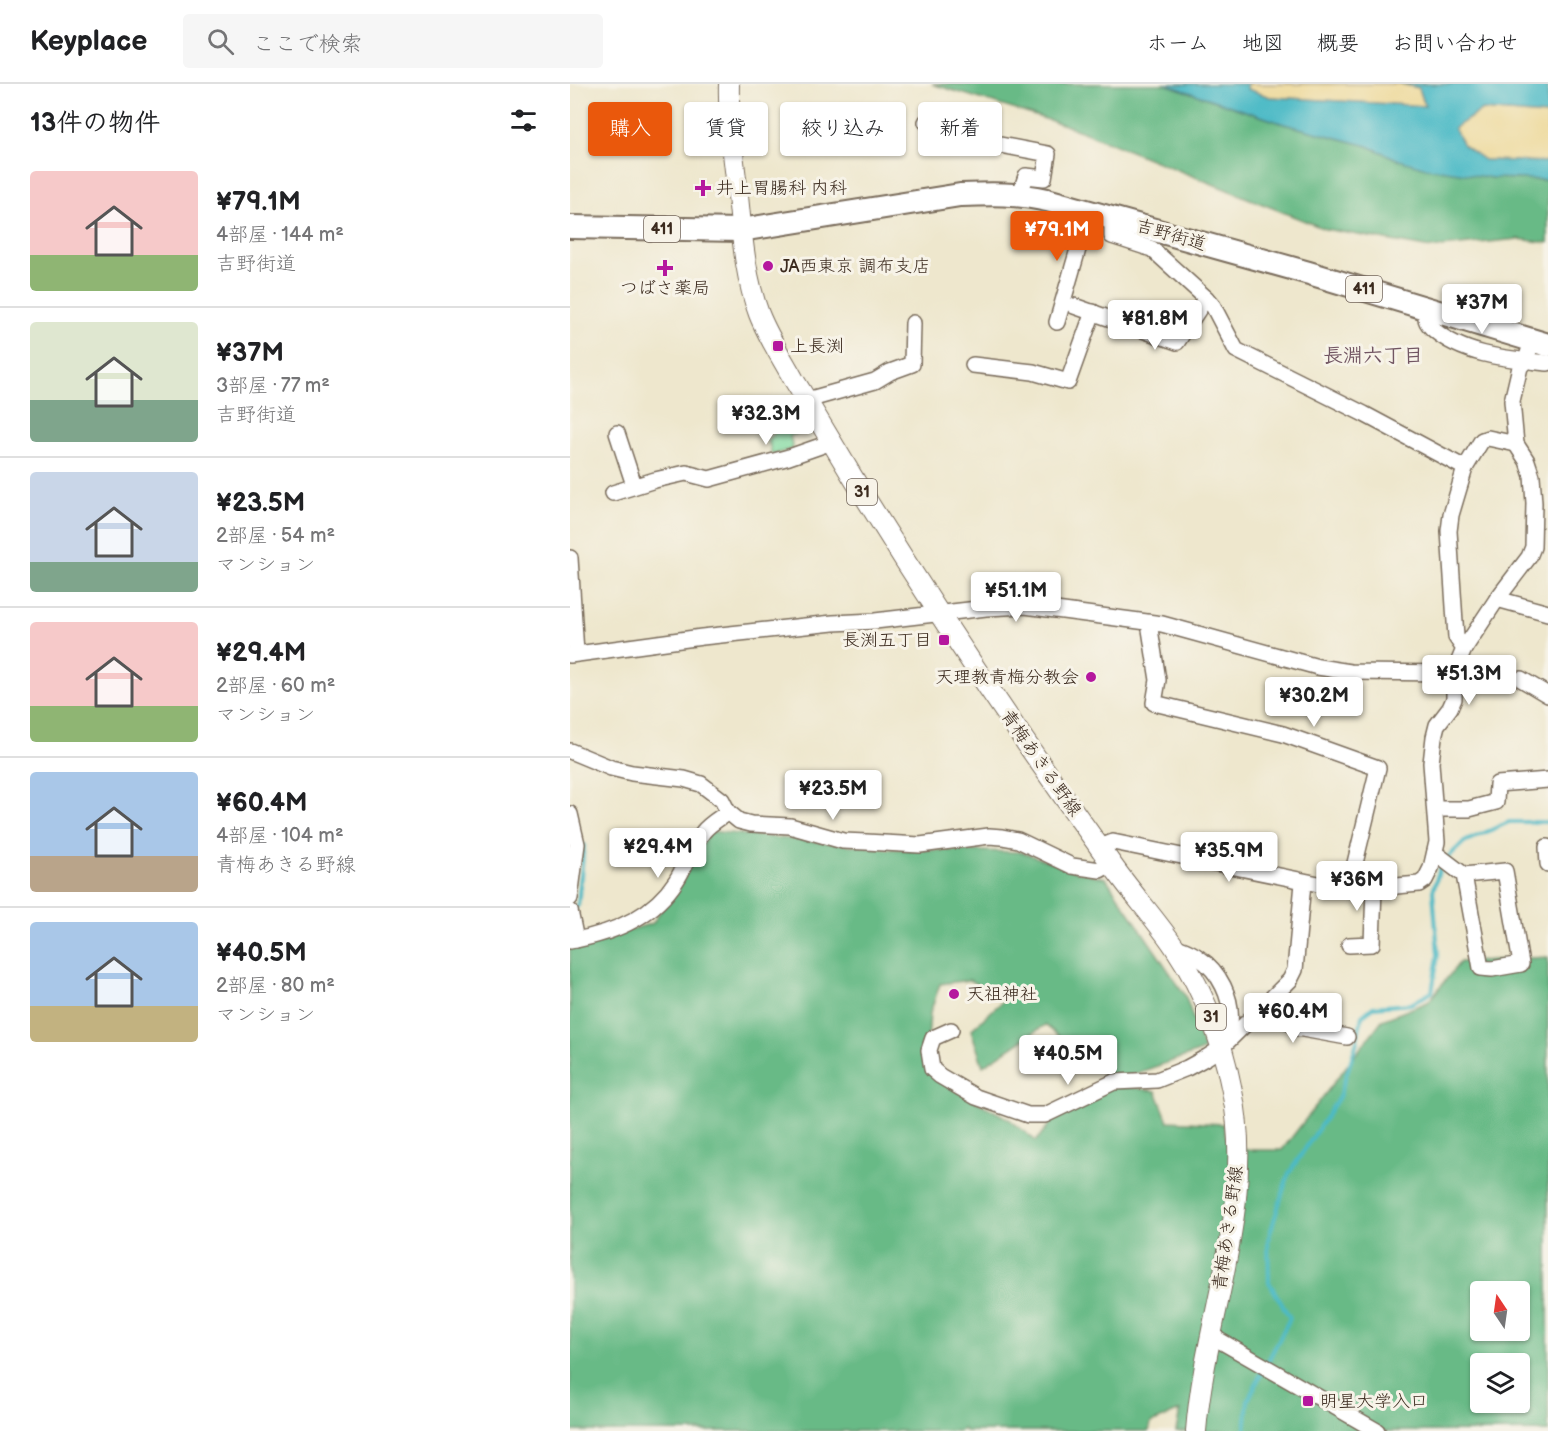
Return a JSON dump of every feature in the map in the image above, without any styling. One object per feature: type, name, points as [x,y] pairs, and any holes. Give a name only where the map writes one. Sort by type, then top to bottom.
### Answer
[{"type":"highway","name":"吉野街道","points":[[570,227],[741,230],[960,195],[1020,194],[1310,273],[1428,309],[1535,349]]},
{"type":"main road","name":"青梅あきる野線","points":[[729,84],[731,137],[741,230],[759,314],[776,348],[940,615],[1111,864],[1174,946],[1209,1010],[1232,1090],[1238,1123],[1240,1169],[1233,1222],[1210,1335],[1196,1431]]},
{"type":"street","points":[[1002,145],[1048,154],[1044,178],[1026,176],[1020,194]]},
{"type":"street","points":[[1057,322],[1089,212]]},
{"type":"street","points":[[1112,218],[1112,236],[1152,249],[1206,298],[1213,306],[1236,350],[1465,468]]},
{"type":"street","points":[[1074,306],[1177,342],[1206,298]]},
{"type":"street","points":[[973,365],[1033,372],[1068,382],[1093,312]]},
{"type":"street","points":[[807,400],[875,381],[890,372],[912,364],[913,323]]},
{"type":"street","points":[[1100,847],[1113,842],[1303,883],[1333,887],[1374,888],[1419,884],[1447,862],[1505,871],[1521,964],[1481,969],[1447,862],[1437,842],[1432,746],[1437,725],[1454,699],[1454,673],[1464,650],[1529,557],[1533,547],[1541,503],[1527,461],[1516,444],[1512,401],[1520,367],[1535,349],[1548,363]]},
{"type":"street","points":[[617,433],[634,485]]},
{"type":"street","points":[[1464,650],[1456,638],[1449,546],[1451,515],[1465,468],[1482,440],[1488,438],[1516,444]]},
{"type":"street","points":[[614,493],[634,485],[686,473],[710,479],[789,457],[832,442]]},
{"type":"street","points":[[570,558],[573,654],[833,623],[1025,606],[1162,624],[1318,667],[1350,672],[1454,673]]},
{"type":"street","points":[[1497,600],[1548,613]]},
{"type":"street","points":[[1149,623],[1158,680],[1154,703],[1283,734],[1378,768],[1355,863],[1353,887]]},
{"type":"street","points":[[1521,679],[1548,694]]},
{"type":"street","points":[[570,751],[611,768],[632,773],[684,779],[701,784],[722,800],[728,812],[739,821],[804,829],[843,841],[920,845],[989,836],[1018,840],[1080,868],[1100,870],[1111,864]]},
{"type":"street","points":[[1435,809],[1469,809],[1496,802],[1496,777],[1548,780]]},
{"type":"street","points":[[571,916],[573,940],[632,922],[650,909],[675,883],[701,834],[728,812]]},
{"type":"street","points":[[570,815],[576,843],[570,898]]},
{"type":"street","points":[[1546,847],[1548,864]]},
{"type":"street","points":[[951,1030],[933,1038],[929,1050],[932,1069],[976,1097],[1028,1115],[1045,1115],[1114,1082],[1157,1080],[1187,1068],[1221,1048],[1290,980],[1295,970],[1303,883]]},
{"type":"street","points":[[1349,945],[1372,944],[1374,888]]},
{"type":"street","points":[[1275,996],[1292,1024],[1297,1028],[1347,1037]]},
{"type":"street","points":[[1210,1335],[1377,1431]]},
{"type":"green space","points":[[932,84],[1165,84],[1284,124],[1368,146],[1399,160],[1492,178],[1548,180],[1548,243],[1518,239],[1431,248],[1325,229],[1068,126],[1002,106],[1002,102],[990,102]]},
{"type":"green space","points":[[796,418],[805,432],[790,436],[793,449],[772,455],[768,440],[776,431]]},
{"type":"green space","points":[[710,831],[889,849],[1022,852],[1075,871],[1106,878],[1185,995],[1204,1050],[1114,1081],[1045,1025],[983,1066],[971,1030],[1005,999],[970,980],[940,984],[930,1013],[926,1066],[950,1087],[1009,1119],[1036,1141],[1052,1121],[1102,1083],[1156,1091],[1168,1121],[1223,1124],[1229,1150],[1282,1150],[1382,1020],[1428,1002],[1460,962],[1548,957],[1548,1431],[1176,1431],[1180,1411],[1151,1423],[1149,1431],[965,1431],[964,1429],[959,1431],[570,1431],[570,946],[653,923]]},
{"type":"sand","points":[[1247,84],[1401,84],[1419,88],[1425,106],[1270,97],[1247,89]]},
{"type":"sand","points":[[1482,110],[1548,115],[1548,162],[1484,160],[1463,145],[1454,128]]},
{"type":"water","points":[[1165,84],[1247,84],[1247,89],[1270,97],[1425,106],[1419,88],[1401,84],[1548,84],[1548,115],[1482,110],[1454,128],[1463,145],[1484,160],[1548,162],[1548,180],[1492,178],[1426,168],[1399,160],[1368,146],[1284,124]]},
{"type":"waterway","points":[[1446,859],[1464,842],[1509,822],[1548,822]]},
{"type":"waterway","points":[[573,910],[578,905],[584,845]]},
{"type":"waterway","points":[[1267,1363],[1290,1318],[1269,1282],[1268,1240],[1288,1175],[1339,1097],[1356,1045],[1362,1016],[1373,1007],[1411,1004],[1432,992],[1438,955],[1433,891],[1441,864]]},
{"type":"waterway","points":[[1245,1431],[1248,1400],[1263,1370]]},
{"type":"place","name":"井上胃腸科 内科","points":[[703,188]]},
{"type":"place","name":"JA西東京 調布支店","points":[[768,266]]},
{"type":"place","name":"つばさ薬局","points":[[665,268]]},
{"type":"place","name":"上長渕","points":[[778,346]]},
{"type":"place","name":"長渕五丁目","points":[[944,640]]},
{"type":"place","name":"天理教青梅分教会","points":[[1091,677]]},
{"type":"place","name":"天祖神社","points":[[954,994]]},
{"type":"place","name":"明星大学入口","points":[[1308,1401]]},
{"type":"district","name":"長淵六丁目","points":[[1373,356]]}]
